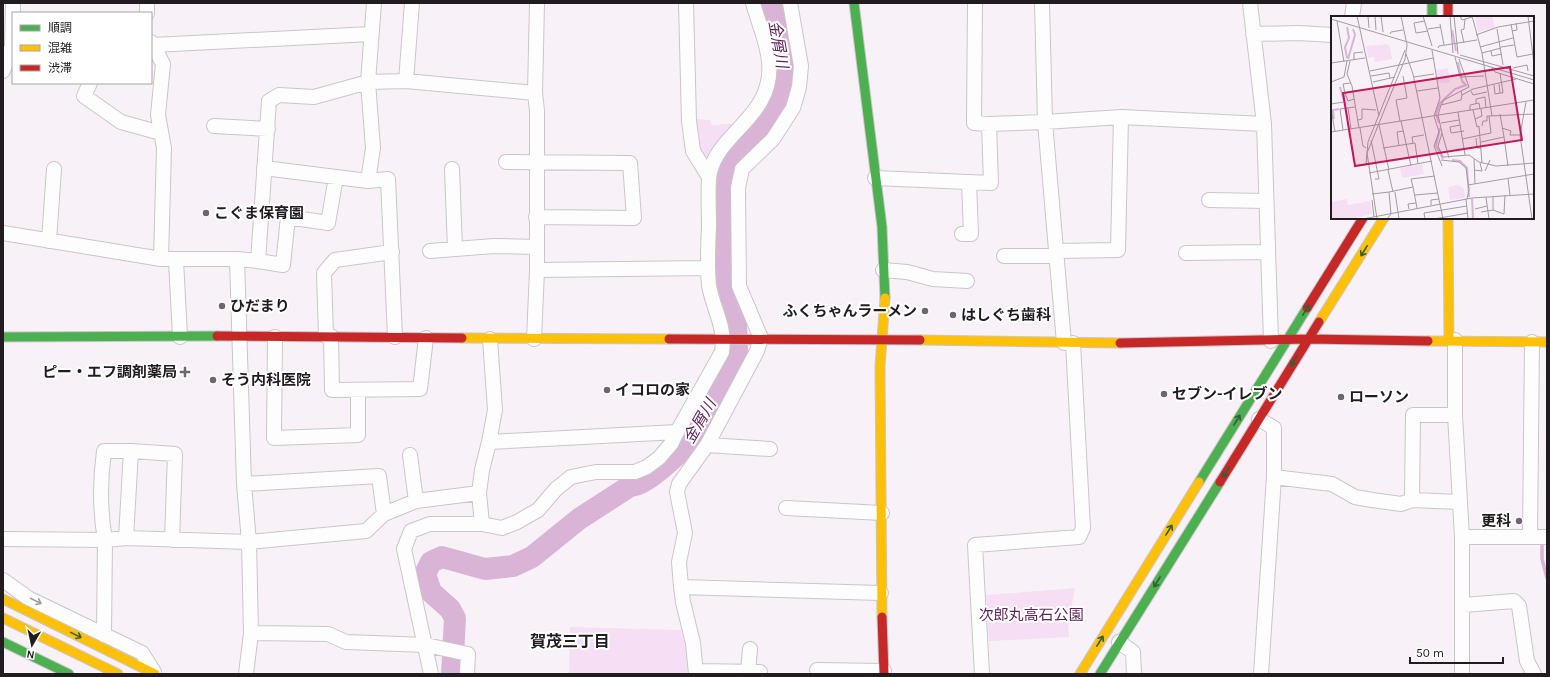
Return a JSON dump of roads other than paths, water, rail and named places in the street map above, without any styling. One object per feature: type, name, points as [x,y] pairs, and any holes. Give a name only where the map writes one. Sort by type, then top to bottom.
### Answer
[{"type":"main road","points":[[854,3],[882,228],[885,311],[880,367],[882,513],[881,593],[884,673]]},
{"type":"main road","points":[[1080,674],[1362,219]]},
{"type":"main road","points":[[1100,674],[1383,219]]},
{"type":"main road","points":[[1448,219],[1452,340]]},
{"type":"main road","points":[[3,337],[328,336],[490,340],[761,338],[1068,343],[1270,341],[1308,339],[1547,342]]},
{"type":"main road","points":[[3,599],[155,674]]},
{"type":"main road","points":[[3,615],[124,674]]},
{"type":"main road","points":[[3,618],[118,674]]},
{"type":"main road","points":[[3,642],[69,674]]},
{"type":"main road","points":[[3,646],[60,674]]},
{"type":"street","points":[[368,181],[373,148],[368,82],[374,3]]},
{"type":"street","points":[[406,82],[412,3]]},
{"type":"street","points":[[534,339],[537,270],[537,161],[535,93],[537,3]]},
{"type":"street","points":[[686,3],[689,121],[692,152],[709,177]]},
{"type":"street","points":[[431,674],[426,645],[422,635],[404,549],[411,531],[430,524],[482,524],[502,528],[538,510],[556,489],[571,478],[596,472],[635,472],[647,467],[659,458],[671,444],[722,352],[724,339],[722,325],[714,305],[708,268],[709,177],[720,151],[750,119],[761,102],[767,86],[770,61],[753,3]]},
{"type":"street","points":[[750,649],[754,672],[696,673],[693,643],[681,587],[680,562],[685,533],[677,492],[679,484],[707,445],[757,351],[761,338],[739,286],[738,188],[742,169],[773,139],[794,108],[799,87],[801,66],[790,3]]},
{"type":"street","points":[[975,3],[974,123],[989,124],[1046,122],[1121,117],[1264,124]]},
{"type":"street","points":[[982,674],[975,545],[1079,537],[1083,528],[1068,343],[1057,254],[1046,122],[1042,3]]},
{"type":"street","points":[[1250,3],[1264,124],[1270,341]]},
{"type":"street","points":[[1352,16],[1354,3]]},
{"type":"street","points":[[1432,11],[1450,13]]},
{"type":"street","points":[[1253,34],[1299,33],[1331,35]]},
{"type":"street","points":[[161,259],[164,148],[158,115],[163,64],[152,44],[371,34]]},
{"type":"street","points":[[3,72],[12,46]]},
{"type":"street","points":[[258,261],[269,101],[280,95],[314,97],[368,82],[406,82],[535,93]]},
{"type":"street","points":[[90,84],[84,96],[121,122],[161,133]]},
{"type":"street","points":[[1004,256],[1118,250],[1121,117]]},
{"type":"street","points":[[875,178],[991,183],[989,124]]},
{"type":"street","points":[[214,126],[268,129]]},
{"type":"street","points":[[506,162],[537,161],[630,164],[634,218],[536,217]]},
{"type":"street","points":[[264,168],[368,181],[388,179],[395,337]]},
{"type":"street","points":[[49,241],[54,169]]},
{"type":"street","points":[[452,170],[455,249]]},
{"type":"street","points":[[3,233],[161,259],[237,259],[283,265],[288,217],[328,223],[336,177]]},
{"type":"street","points":[[962,234],[972,234],[969,182]]},
{"type":"street","points":[[1209,200],[1266,201]]},
{"type":"street","points":[[430,251],[494,246],[537,247]]},
{"type":"street","points":[[392,252],[335,260],[324,273],[332,390],[420,389],[426,338]]},
{"type":"street","points":[[1186,253],[1268,252]]},
{"type":"street","points":[[237,259],[244,484],[249,542],[251,633],[246,674]]},
{"type":"street","points":[[176,260],[180,337]]},
{"type":"street","points":[[537,270],[708,268]]},
{"type":"street","points":[[883,270],[907,272],[933,279],[967,281]]},
{"type":"street","points":[[275,337],[274,438],[358,435],[358,390]]},
{"type":"street","points":[[482,524],[479,493],[482,470],[495,410],[490,340]]},
{"type":"street","points":[[1452,340],[1459,502],[1462,537],[1462,674]]},
{"type":"street","points":[[1530,538],[1532,342]]},
{"type":"street","points":[[1412,500],[1413,415],[1455,415]]},
{"type":"street","points":[[1259,419],[1274,428],[1274,477],[1261,674]]},
{"type":"street","points":[[489,442],[677,432]]},
{"type":"street","points":[[707,445],[770,448]]},
{"type":"street","points":[[104,635],[105,540],[103,526],[101,469],[104,451],[175,454],[172,540]]},
{"type":"street","points":[[126,538],[131,451]]},
{"type":"street","points":[[410,455],[416,501]]},
{"type":"street","points":[[244,484],[379,476],[384,514]]},
{"type":"street","points":[[1274,477],[1332,484],[1355,497],[1401,504],[1412,500],[1459,502]]},
{"type":"street","points":[[3,539],[105,540],[126,538],[249,542],[366,531],[384,514],[416,501],[479,493]]},
{"type":"street","points":[[786,508],[882,513]]},
{"type":"street","points":[[1462,537],[1547,537]]},
{"type":"street","points":[[3,580],[28,598],[142,653],[155,674]]},
{"type":"street","points":[[681,587],[881,593]]},
{"type":"street","points":[[1462,605],[1514,601],[1519,606],[1527,662],[1534,674]]},
{"type":"street","points":[[251,633],[328,634],[346,642],[426,645],[468,654],[467,674]]},
{"type":"street","points":[[1119,642],[1132,652],[1134,674]]},
{"type":"street","points":[[817,670],[884,673]]},
{"type":"waterway","name":"金屑川","points":[[452,674],[455,618],[450,609],[431,592],[425,574],[431,562],[442,557],[485,569],[513,566],[532,557],[579,519],[630,486],[636,485],[650,478],[671,460],[682,450],[722,386],[737,351],[736,321],[725,278],[725,190],[732,161],[764,128],[781,92],[785,66],[780,50],[771,3]]},
{"type":"waterway","points":[[1542,541],[1542,559],[1547,578]]},
{"type":"place","name":"こぐま保育園","points":[[206,213]]},
{"type":"place","name":"ひだまり","points":[[222,306]]},
{"type":"place","name":"ふくちゃんラーメン","points":[[925,311]]},
{"type":"place","name":"はしぐち歯科","points":[[953,315]]},
{"type":"place","name":"ピー・エフ調剤薬局","points":[[185,372]]},
{"type":"place","name":"そう内科医院","points":[[213,380]]},
{"type":"place","name":"イコロの家","points":[[607,390]]},
{"type":"place","name":"セブン-イレブン","points":[[1164,394]]},
{"type":"place","name":"ローソン","points":[[1341,397]]},
{"type":"place","name":"更科","points":[[1519,521]]},
{"type":"district","name":"賀茂三丁目","points":[[570,641]]},
{"type":"park label","name":"次郎丸高石公園","points":[[1031,615]]}]
